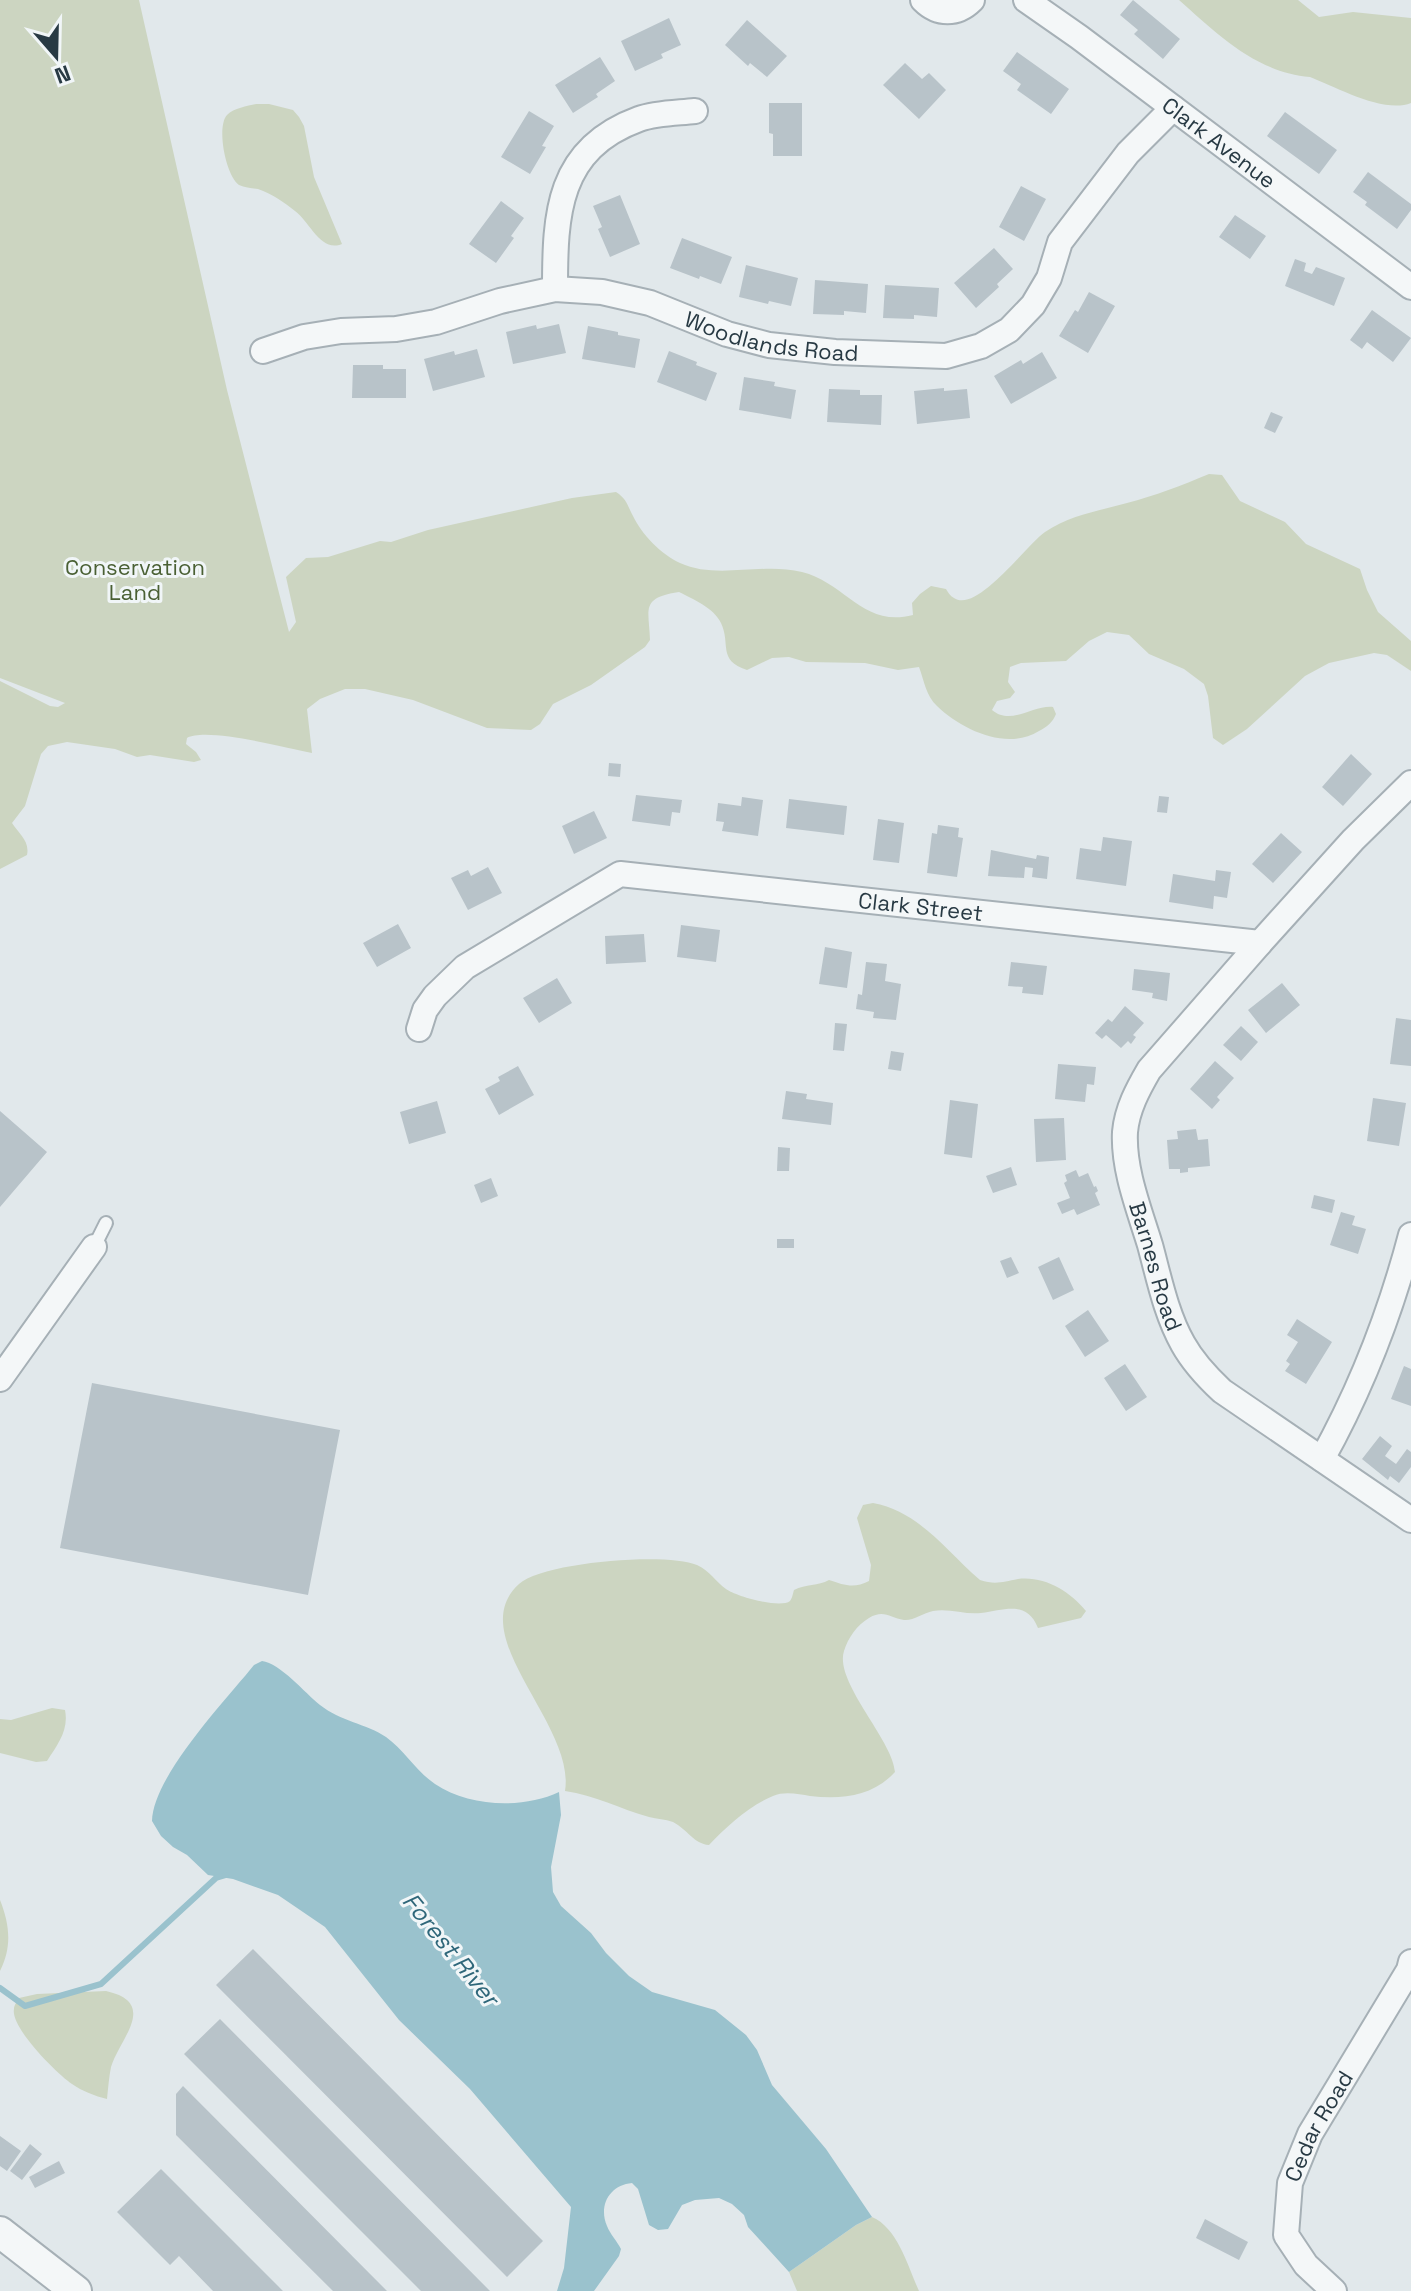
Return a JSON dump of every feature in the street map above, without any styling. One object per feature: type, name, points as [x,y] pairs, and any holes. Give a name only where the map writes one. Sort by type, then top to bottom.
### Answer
[{"type":"street","points":[[923,0],[946,12],[959,10],[972,0]]},
{"type":"street","name":"Clark Avenue","points":[[1026,0],[1411,287]]},
{"type":"street","name":"Woodlands Road","points":[[263,351],[304,337],[341,331],[396,329],[436,322],[500,301],[555,289],[602,292],[650,303],[727,334],[769,345],[864,354],[946,356],[981,346],[1009,330],[1033,305],[1049,278],[1060,242],[1128,153],[1173,108]]},
{"type":"street","points":[[555,289],[555,233],[561,196],[581,158],[606,135],[641,118],[695,111]]},
{"type":"street","points":[[1260,943],[1353,840],[1411,783]]},
{"type":"street","name":"Clark Street","points":[[419,1029],[425,1010],[435,996],[465,967],[620,874],[1260,943]]},
{"type":"street","name":"Barnes Road","points":[[1260,943],[1149,1070],[1130,1107],[1125,1130],[1125,1154],[1166,1302],[1185,1347],[1198,1366],[1222,1391],[1411,1520]]},
{"type":"street","points":[[1322,1459],[1346,1416],[1377,1346],[1411,1235]]},
{"type":"street","points":[[0,1379],[94,1247]]},
{"type":"street","name":"Cedar Road","points":[[1334,2291],[1306,2265],[1286,2235],[1290,2183],[1310,2134],[1411,1962]]},
{"type":"street","points":[[0,2232],[76,2291]]},
{"type":"lane","points":[[94,1247],[106,1223]]},
{"type":"green space","name":"Conservation Land","points":[[0,0],[139,0],[227,390],[289,632],[296,622],[286,577],[306,558],[328,557],[428,530],[572,498],[616,492],[625,500],[647,537],[680,563],[709,570],[787,569],[802,572],[831,585],[868,610],[896,617],[913,615],[912,603],[931,586],[946,589],[953,597],[964,600],[975,596],[1001,576],[1045,532],[1064,521],[1148,497],[1209,474],[1222,475],[1240,501],[1285,522],[1306,544],[1360,569],[1378,612],[1411,641],[1411,671],[1387,655],[1374,653],[1329,663],[1305,676],[1247,729],[1223,745],[1213,738],[1204,684],[1184,669],[1149,654],[1129,635],[1107,632],[1089,641],[1066,661],[1021,663],[1010,667],[1008,682],[1015,692],[1010,698],[997,701],[992,710],[1014,716],[1053,707],[1056,714],[1047,726],[1026,737],[999,738],[972,730],[947,715],[933,702],[919,667],[898,670],[865,663],[806,662],[789,657],[772,658],[747,670],[738,666],[728,656],[724,631],[718,618],[703,604],[679,592],[652,602],[648,613],[650,640],[645,647],[591,685],[553,704],[540,724],[531,730],[487,728],[413,700],[365,689],[345,689],[320,699],[307,709],[312,753],[211,735],[187,738],[186,744],[201,760],[194,762],[150,755],[137,757],[115,749],[67,742],[48,746],[41,754],[25,806],[12,823],[25,842],[27,855],[0,869],[0,681],[50,706],[58,707],[65,703],[0,678]]},
{"type":"green space","points":[[1179,0],[1298,0],[1319,17],[1353,12],[1411,18],[1411,103],[1387,105],[1374,102],[1310,77],[1273,68],[1239,50]]},
{"type":"green space","points":[[256,104],[293,110],[299,117],[304,126],[314,177],[342,244],[328,244],[282,201],[258,189],[239,185],[234,180],[224,151],[224,121],[233,111]]},
{"type":"green space","points":[[873,1503],[918,1523],[980,1580],[995,1583],[1038,1580],[1064,1591],[1086,1611],[1081,1618],[1038,1628],[1028,1613],[1014,1609],[975,1613],[939,1610],[907,1620],[879,1614],[865,1621],[848,1641],[843,1664],[855,1694],[885,1744],[895,1772],[867,1791],[834,1797],[777,1794],[747,1811],[709,1845],[699,1842],[673,1822],[565,1791],[564,1765],[554,1738],[511,1655],[504,1629],[505,1605],[519,1584],[532,1576],[578,1565],[660,1559],[697,1565],[738,1595],[768,1603],[785,1603],[791,1600],[794,1590],[829,1580],[854,1586],[869,1581],[871,1565],[857,1518],[863,1505]]},
{"type":"green space","points":[[52,1708],[65,1710],[66,1717],[62,1737],[47,1761],[36,1762],[0,1753],[0,1719],[11,1720]]},
{"type":"green space","points":[[0,1900],[8,1936],[0,1971]]},
{"type":"green space","points":[[106,1991],[122,1997],[130,2004],[133,2013],[132,2023],[111,2067],[107,2099],[80,2089],[56,2071],[19,2027],[14,2009],[19,1998],[37,1994]]},
{"type":"green space","points":[[872,2217],[881,2222],[895,2239],[919,2291],[797,2291],[789,2272]]},
{"type":"water","points":[[262,1661],[284,1673],[328,1710],[386,1737],[428,1779],[449,1792],[480,1801],[513,1803],[559,1792],[561,1815],[551,1867],[553,1892],[561,1906],[591,1933],[629,1976],[652,1992],[715,2010],[746,2035],[757,2050],[772,2085],[826,2149],[872,2217],[789,2272],[748,2227],[744,2215],[732,2204],[719,2198],[695,2200],[682,2205],[668,2229],[658,2230],[649,2225],[638,2189],[632,2183],[612,2192],[605,2204],[608,2229],[621,2249],[619,2256],[594,2291],[557,2291],[564,2268],[571,2207],[470,2089],[399,2020],[325,1927],[278,1895],[233,1879],[208,1875],[161,1836],[152,1821],[164,1783],[177,1761],[254,1665]]},
{"type":"building","points":[[1133,0],[1180,39],[1163,59],[1134,34],[1138,30],[1120,15]]},
{"type":"building","points":[[669,18],[681,45],[661,54],[663,58],[635,71],[621,41]]},
{"type":"building","points":[[747,20],[787,56],[767,77],[750,63],[748,66],[725,45]]},
{"type":"building","points":[[1017,52],[1069,89],[1051,114],[1017,90],[1021,84],[1003,71]]},
{"type":"building","points":[[600,57],[615,81],[596,94],[598,97],[573,113],[555,85]]},
{"type":"building","points":[[905,63],[922,79],[929,73],[946,90],[919,119],[883,85]]},
{"type":"building","points":[[769,103],[802,103],[802,156],[773,156]]},
{"type":"building","points":[[529,111],[554,126],[530,174],[501,157]]},
{"type":"building","points":[[1285,112],[1337,150],[1319,174],[1267,136]]},
{"type":"building","points":[[1368,172],[1411,204],[1411,210],[1397,229],[1353,192]]},
{"type":"building","points":[[1021,186],[1046,199],[1024,241],[999,227]]},
{"type":"building","points":[[620,195],[640,244],[610,257],[598,229],[602,227],[593,206]]},
{"type":"building","points":[[501,201],[524,218],[496,263],[469,244]]},
{"type":"building","points":[[1235,215],[1266,236],[1250,259],[1219,237]]},
{"type":"building","points":[[682,238],[732,257],[721,284],[670,268]]},
{"type":"building","points":[[994,248],[1013,269],[976,308],[954,283]]},
{"type":"building","points":[[1295,259],[1306,263],[1304,271],[1312,274],[1316,267],[1345,278],[1334,306],[1285,286]]},
{"type":"building","points":[[746,265],[798,278],[791,306],[739,297]]},
{"type":"building","points":[[815,280],[868,284],[866,313],[844,311],[844,315],[813,314]]},
{"type":"building","points":[[885,285],[939,288],[937,317],[914,315],[914,319],[883,318]]},
{"type":"building","points":[[1089,292],[1115,306],[1088,353],[1059,336]]},
{"type":"building","points":[[1372,310],[1411,338],[1393,362],[1367,342],[1362,349],[1350,340]]},
{"type":"building","points":[[559,324],[566,353],[513,364],[506,332],[536,325],[537,329]]},
{"type":"building","points":[[588,326],[640,339],[635,368],[582,359]]},
{"type":"building","points":[[477,349],[485,377],[433,391],[424,359]]},
{"type":"building","points":[[669,351],[717,373],[706,401],[657,382]]},
{"type":"building","points":[[1042,352],[1057,378],[1011,404],[994,376]]},
{"type":"building","points":[[353,365],[406,369],[406,398],[352,398]]},
{"type":"building","points":[[744,377],[775,382],[774,386],[796,390],[791,419],[739,410]]},
{"type":"building","points":[[944,388],[944,391],[967,389],[970,418],[917,424],[914,391]]},
{"type":"building","points":[[829,389],[860,390],[860,395],[882,395],[881,425],[827,422]]},
{"type":"building","points":[[1271,412],[1283,417],[1275,433],[1264,428]]},
{"type":"building","points":[[1351,754],[1372,774],[1343,806],[1322,787]]},
{"type":"building","points":[[609,763],[621,764],[620,777],[608,776]]},
{"type":"building","points":[[636,795],[682,800],[680,813],[672,812],[670,826],[632,821]]},
{"type":"building","points":[[1159,796],[1169,797],[1167,813],[1157,812]]},
{"type":"building","points":[[742,797],[763,800],[758,836],[722,831],[724,822],[716,821],[718,803],[741,806]]},
{"type":"building","points":[[789,799],[847,806],[844,835],[786,828]]},
{"type":"building","points":[[594,811],[607,838],[574,854],[562,826]]},
{"type":"building","points":[[878,819],[904,823],[899,863],[873,860]]},
{"type":"building","points":[[938,825],[959,828],[958,837],[963,838],[957,877],[927,873],[932,833],[937,834]]},
{"type":"building","points":[[1281,833],[1302,852],[1273,883],[1252,864]]},
{"type":"building","points":[[1103,837],[1132,841],[1126,886],[1076,879],[1080,848],[1101,851]]},
{"type":"building","points":[[991,850],[1036,859],[1037,855],[1049,857],[1047,879],[1032,877],[1033,868],[1025,867],[1024,878],[988,876]]},
{"type":"building","points":[[488,867],[502,893],[468,910],[451,878],[468,870],[471,876]]},
{"type":"building","points":[[1216,870],[1231,872],[1227,898],[1214,896],[1213,909],[1169,902],[1173,874],[1215,881]]},
{"type":"building","points":[[398,924],[411,948],[377,967],[363,943]]},
{"type":"building","points":[[681,925],[720,930],[716,962],[677,957]]},
{"type":"building","points":[[644,934],[646,962],[606,964],[605,936]]},
{"type":"building","points":[[825,947],[852,952],[847,988],[819,984]]},
{"type":"building","points":[[866,962],[887,964],[885,981],[901,984],[896,1020],[873,1018],[874,1012],[856,1009],[858,994],[862,995]]},
{"type":"building","points":[[1011,962],[1047,966],[1043,995],[1022,993],[1023,987],[1008,986]]},
{"type":"building","points":[[1134,969],[1170,973],[1167,1001],[1152,998],[1153,993],[1132,990]]},
{"type":"building","points":[[557,978],[572,1003],[539,1023],[523,998]]},
{"type":"building","points":[[1282,983],[1300,1005],[1266,1033],[1248,1010]]},
{"type":"building","points":[[1125,1006],[1144,1023],[1133,1035],[1136,1037],[1131,1044],[1128,1041],[1121,1048],[1106,1035],[1102,1039],[1095,1033],[1108,1019],[1112,1022]]},
{"type":"building","points":[[1396,1018],[1411,1020],[1411,1066],[1390,1064]]},
{"type":"building","points":[[835,1023],[847,1024],[844,1051],[833,1050]]},
{"type":"building","points":[[1241,1026],[1258,1042],[1241,1061],[1223,1045]]},
{"type":"building","points":[[891,1051],[904,1053],[901,1071],[888,1069]]},
{"type":"building","points":[[1215,1061],[1234,1078],[1217,1097],[1220,1100],[1212,1109],[1190,1089]]},
{"type":"building","points":[[1058,1064],[1096,1067],[1094,1085],[1087,1084],[1085,1102],[1055,1099]]},
{"type":"building","points":[[518,1066],[534,1095],[499,1115],[485,1089],[500,1081],[498,1077]]},
{"type":"building","points":[[786,1091],[807,1094],[806,1099],[833,1103],[831,1125],[782,1119]]},
{"type":"building","points":[[1373,1098],[1406,1103],[1399,1146],[1367,1141]]},
{"type":"building","points":[[950,1100],[978,1104],[972,1158],[944,1154]]},
{"type":"building","points":[[437,1101],[446,1133],[409,1144],[400,1112]]},
{"type":"building","points":[[0,1111],[47,1152],[0,1207]]},
{"type":"building","points":[[1064,1118],[1066,1160],[1036,1162],[1034,1119]]},
{"type":"building","points":[[1196,1129],[1198,1140],[1208,1139],[1210,1166],[1188,1168],[1188,1172],[1180,1173],[1180,1169],[1169,1169],[1167,1140],[1178,1139],[1177,1131]]},
{"type":"building","points":[[778,1147],[790,1148],[789,1171],[777,1171]]},
{"type":"building","points":[[1011,1167],[1017,1185],[993,1193],[986,1176]]},
{"type":"building","points":[[1076,1170],[1079,1177],[1088,1173],[1098,1191],[1095,1193],[1100,1205],[1077,1215],[1074,1209],[1062,1214],[1057,1203],[1070,1198],[1064,1183],[1067,1181],[1065,1175]]},
{"type":"building","points":[[491,1178],[498,1196],[481,1203],[474,1185]]},
{"type":"building","points":[[1314,1195],[1335,1200],[1332,1213],[1311,1208]]},
{"type":"building","points":[[1341,1212],[1355,1216],[1352,1225],[1366,1229],[1358,1254],[1330,1245]]},
{"type":"building","points":[[777,1239],[794,1239],[794,1248],[777,1248]]},
{"type":"building","points":[[1011,1257],[1019,1273],[1007,1278],[1000,1261]]},
{"type":"building","points":[[1059,1257],[1074,1290],[1053,1300],[1038,1267]]},
{"type":"building","points":[[1088,1310],[1109,1341],[1085,1357],[1065,1326]]},
{"type":"building","points":[[1297,1319],[1332,1342],[1306,1384],[1285,1371],[1290,1364],[1286,1361],[1298,1342],[1287,1335]]},
{"type":"building","points":[[1125,1364],[1147,1397],[1126,1411],[1104,1378]]},
{"type":"building","points":[[1404,1366],[1411,1369],[1411,1406],[1391,1399]]},
{"type":"building","points":[[92,1383],[340,1430],[308,1595],[60,1548]]},
{"type":"building","points":[[1380,1436],[1392,1446],[1385,1456],[1396,1464],[1407,1449],[1411,1452],[1411,1467],[1399,1483],[1390,1476],[1388,1480],[1362,1459]]},
{"type":"building","points":[[253,1949],[543,2241],[507,2277],[216,1985]]},
{"type":"building","points":[[220,2019],[490,2291],[421,2291],[184,2054]]},
{"type":"building","points":[[183,2086],[387,2291],[333,2291],[176,2135],[176,2094]]},
{"type":"building","points":[[0,2136],[21,2151],[7,2171],[0,2166]]},
{"type":"building","points":[[30,2144],[42,2154],[22,2180],[10,2171]]},
{"type":"building","points":[[59,2161],[65,2173],[35,2188],[29,2177]]},
{"type":"building","points":[[161,2169],[283,2291],[213,2291],[179,2256],[170,2265],[117,2212]]},
{"type":"building","points":[[1205,2219],[1248,2242],[1239,2260],[1196,2238]]},
{"type":"waterway","name":"Forest River","points":[[0,1988],[25,2006],[101,1984],[216,1878],[226,1875]]}]
